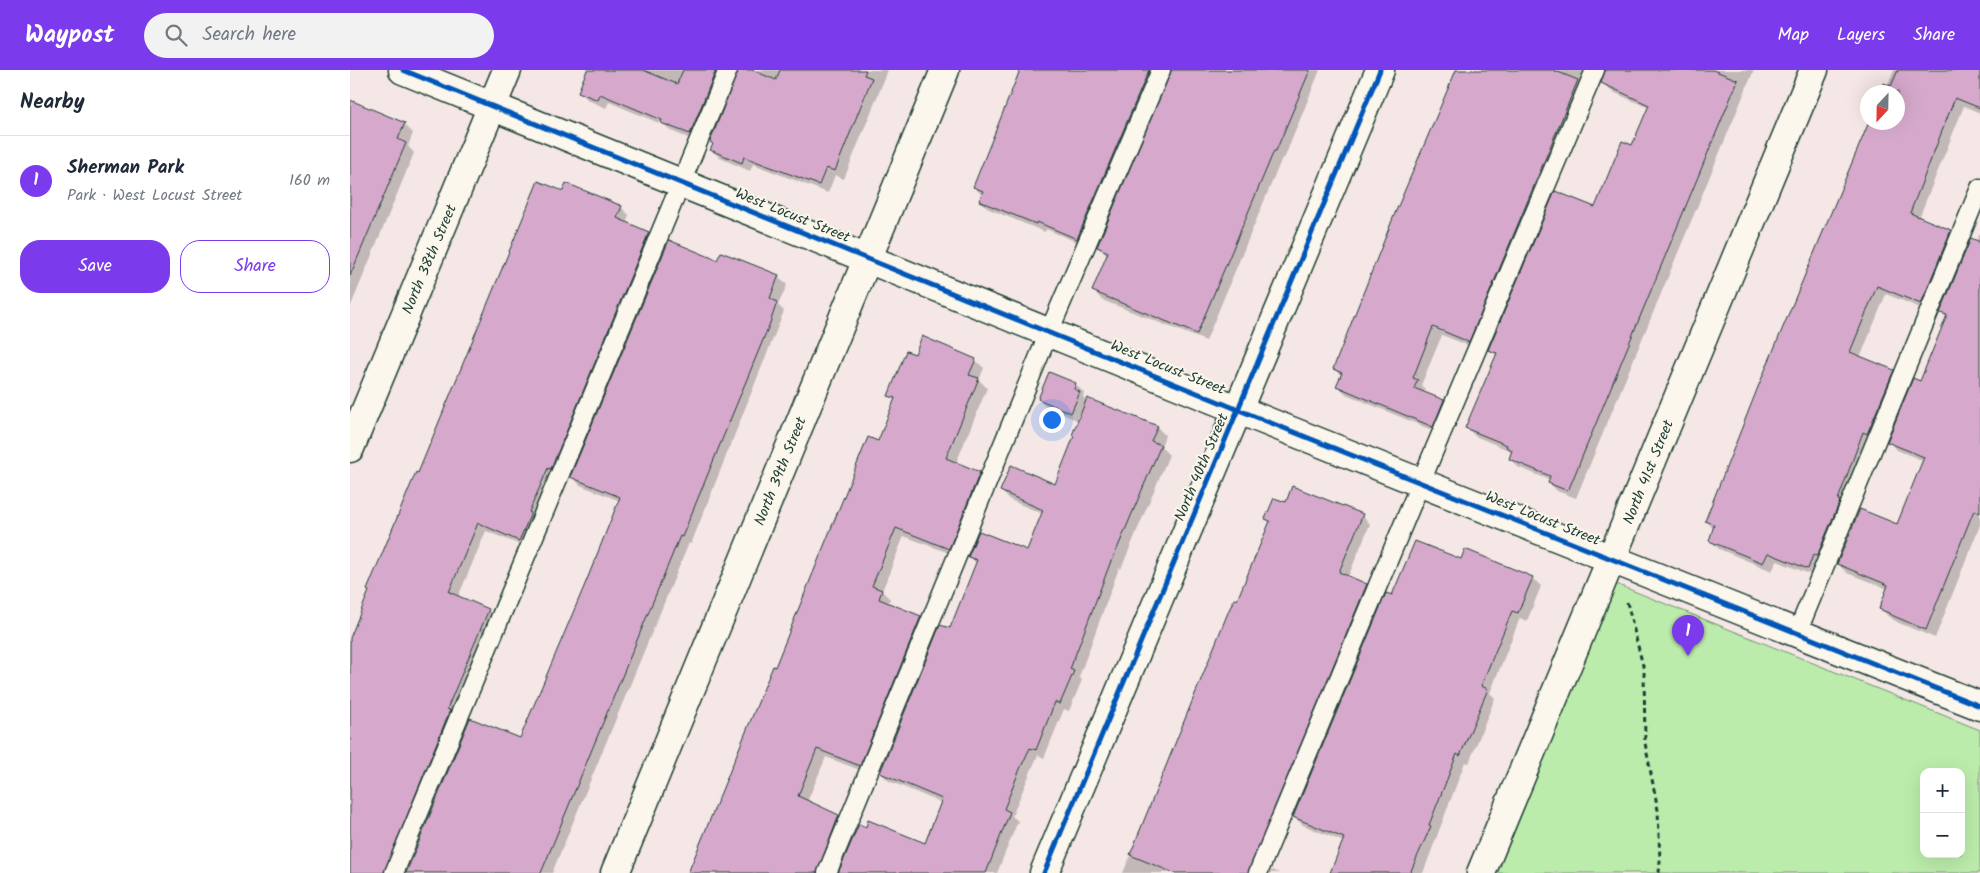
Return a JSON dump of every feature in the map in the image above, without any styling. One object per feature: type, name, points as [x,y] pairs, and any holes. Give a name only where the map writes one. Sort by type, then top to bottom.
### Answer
[{"type":"street","name":"West Locust Street","points":[[403,70],[1239,410],[1980,706]]},
{"type":"street","name":"North 38th Street","points":[[350,448],[507,70]]},
{"type":"street","name":"North 39th Street","points":[[615,873],[945,70]]},
{"type":"street","name":"North 40th Street","points":[[1044,873],[1380,70]]},
{"type":"street","name":"North 41st Street","points":[[1481,873],[1814,70]]},
{"type":"lane","points":[[394,873],[728,70]]},
{"type":"lane","points":[[827,873],[1049,332],[1161,70]]},
{"type":"lane","points":[[1258,873],[1420,482],[1595,70]]},
{"type":"lane","points":[[1797,633],[1980,188]]},
{"type":"path","points":[[1627,602],[1644,670],[1645,743],[1658,810],[1659,873]]},
{"type":"green space","points":[[1611,582],[1980,730],[1980,873],[1492,873]]},
{"type":"building","points":[[587,70],[643,70],[677,84],[683,70],[716,70],[690,134],[661,123],[662,120],[600,94],[598,100],[578,92]]},
{"type":"building","points":[[738,70],[752,70],[776,80],[780,70],[866,70],[864,75],[872,78],[835,171],[826,168],[819,185],[744,157],[742,163],[710,150],[713,144],[710,142]]},
{"type":"building","points":[[1020,70],[1149,70],[1077,239],[979,201],[983,191],[973,187]]},
{"type":"building","points":[[1171,70],[1310,70],[1197,334],[1092,291],[1108,252],[1097,247]]},
{"type":"building","points":[[1456,70],[1553,70],[1578,80],[1469,342],[1433,327],[1413,378],[1418,380],[1414,388],[1444,400],[1433,427],[1336,386],[1342,373],[1333,369],[1393,218]]},
{"type":"building","points":[[1605,70],[1713,70],[1738,80],[1568,491],[1548,483],[1550,476],[1509,459],[1512,450],[1506,447],[1507,445],[1465,428],[1497,353],[1488,350],[1555,191],[1595,207],[1622,141],[1632,145],[1649,105],[1601,83]]},
{"type":"building","points":[[1898,70],[1980,70],[1980,108],[1955,98],[1910,213],[1951,230],[1921,304],[1877,286],[1850,352],[1894,370],[1867,434],[1863,432],[1838,500],[1840,501],[1817,556],[1813,555],[1808,569],[1768,553],[1763,563],[1709,541],[1714,525],[1705,521],[1758,387],[1866,130],[1905,130],[1905,85],[1891,85]]},
{"type":"building","points":[[350,100],[405,123],[398,139],[406,143],[350,276]]},
{"type":"building","points":[[538,181],[563,191],[566,183],[622,206],[617,218],[649,232],[551,469],[548,468],[529,512],[531,513],[519,541],[478,523],[449,592],[489,609],[447,709],[450,710],[384,873],[350,873],[350,638],[369,591],[367,590],[416,472],[418,473]]},
{"type":"building","points":[[1971,238],[1980,242],[1980,513],[1974,510],[1926,630],[1879,609],[1888,585],[1837,564],[1860,509],[1897,524],[1924,457],[1887,442],[1913,378],[1920,381],[1947,315],[1940,313]]},
{"type":"building","points":[[669,240],[717,260],[721,252],[779,275],[770,298],[777,302],[770,323],[682,537],[680,536],[541,873],[406,873],[470,718],[520,738],[586,582],[620,497],[570,477]]},
{"type":"building","points":[[922,336],[976,359],[969,375],[979,378],[946,458],[980,472],[949,549],[896,528],[872,586],[882,590],[879,599],[921,616],[860,766],[817,749],[798,796],[839,815],[817,873],[688,873],[773,666],[775,667],[868,437],[878,441],[895,398],[888,396],[906,351],[915,354]]},
{"type":"building","points":[[1049,372],[1076,383],[1074,389],[1080,392],[1071,413],[1038,399]]},
{"type":"building","points":[[1087,398],[1158,426],[1151,441],[1161,445],[1111,561],[1070,669],[1074,671],[1060,704],[1055,702],[1036,750],[1030,748],[1020,769],[1004,809],[1010,812],[986,873],[838,873],[859,824],[866,827],[868,820],[925,843],[942,799],[880,773],[940,625],[950,628],[977,560],[968,557],[979,531],[1027,550],[1043,510],[1000,491],[1011,465],[1055,484]]},
{"type":"building","points":[[1292,486],[1363,514],[1339,572],[1367,584],[1248,873],[1174,873],[1130,855],[1229,610],[1234,599],[1237,600],[1270,521],[1265,519],[1274,498],[1286,502]]},
{"type":"building","points":[[1415,541],[1461,559],[1465,549],[1533,577],[1518,613],[1512,611],[1481,686],[1488,689],[1460,756],[1457,754],[1429,825],[1431,826],[1410,873],[1330,873],[1344,838],[1293,817],[1386,593],[1392,595]]},
{"type":"cycle path","points":[[403,70],[1271,423],[1980,706]]},
{"type":"cycle path","points":[[1044,873],[1380,70]]},
{"type":"place","name":"Sherman Park","points":[[1688,656]]}]
